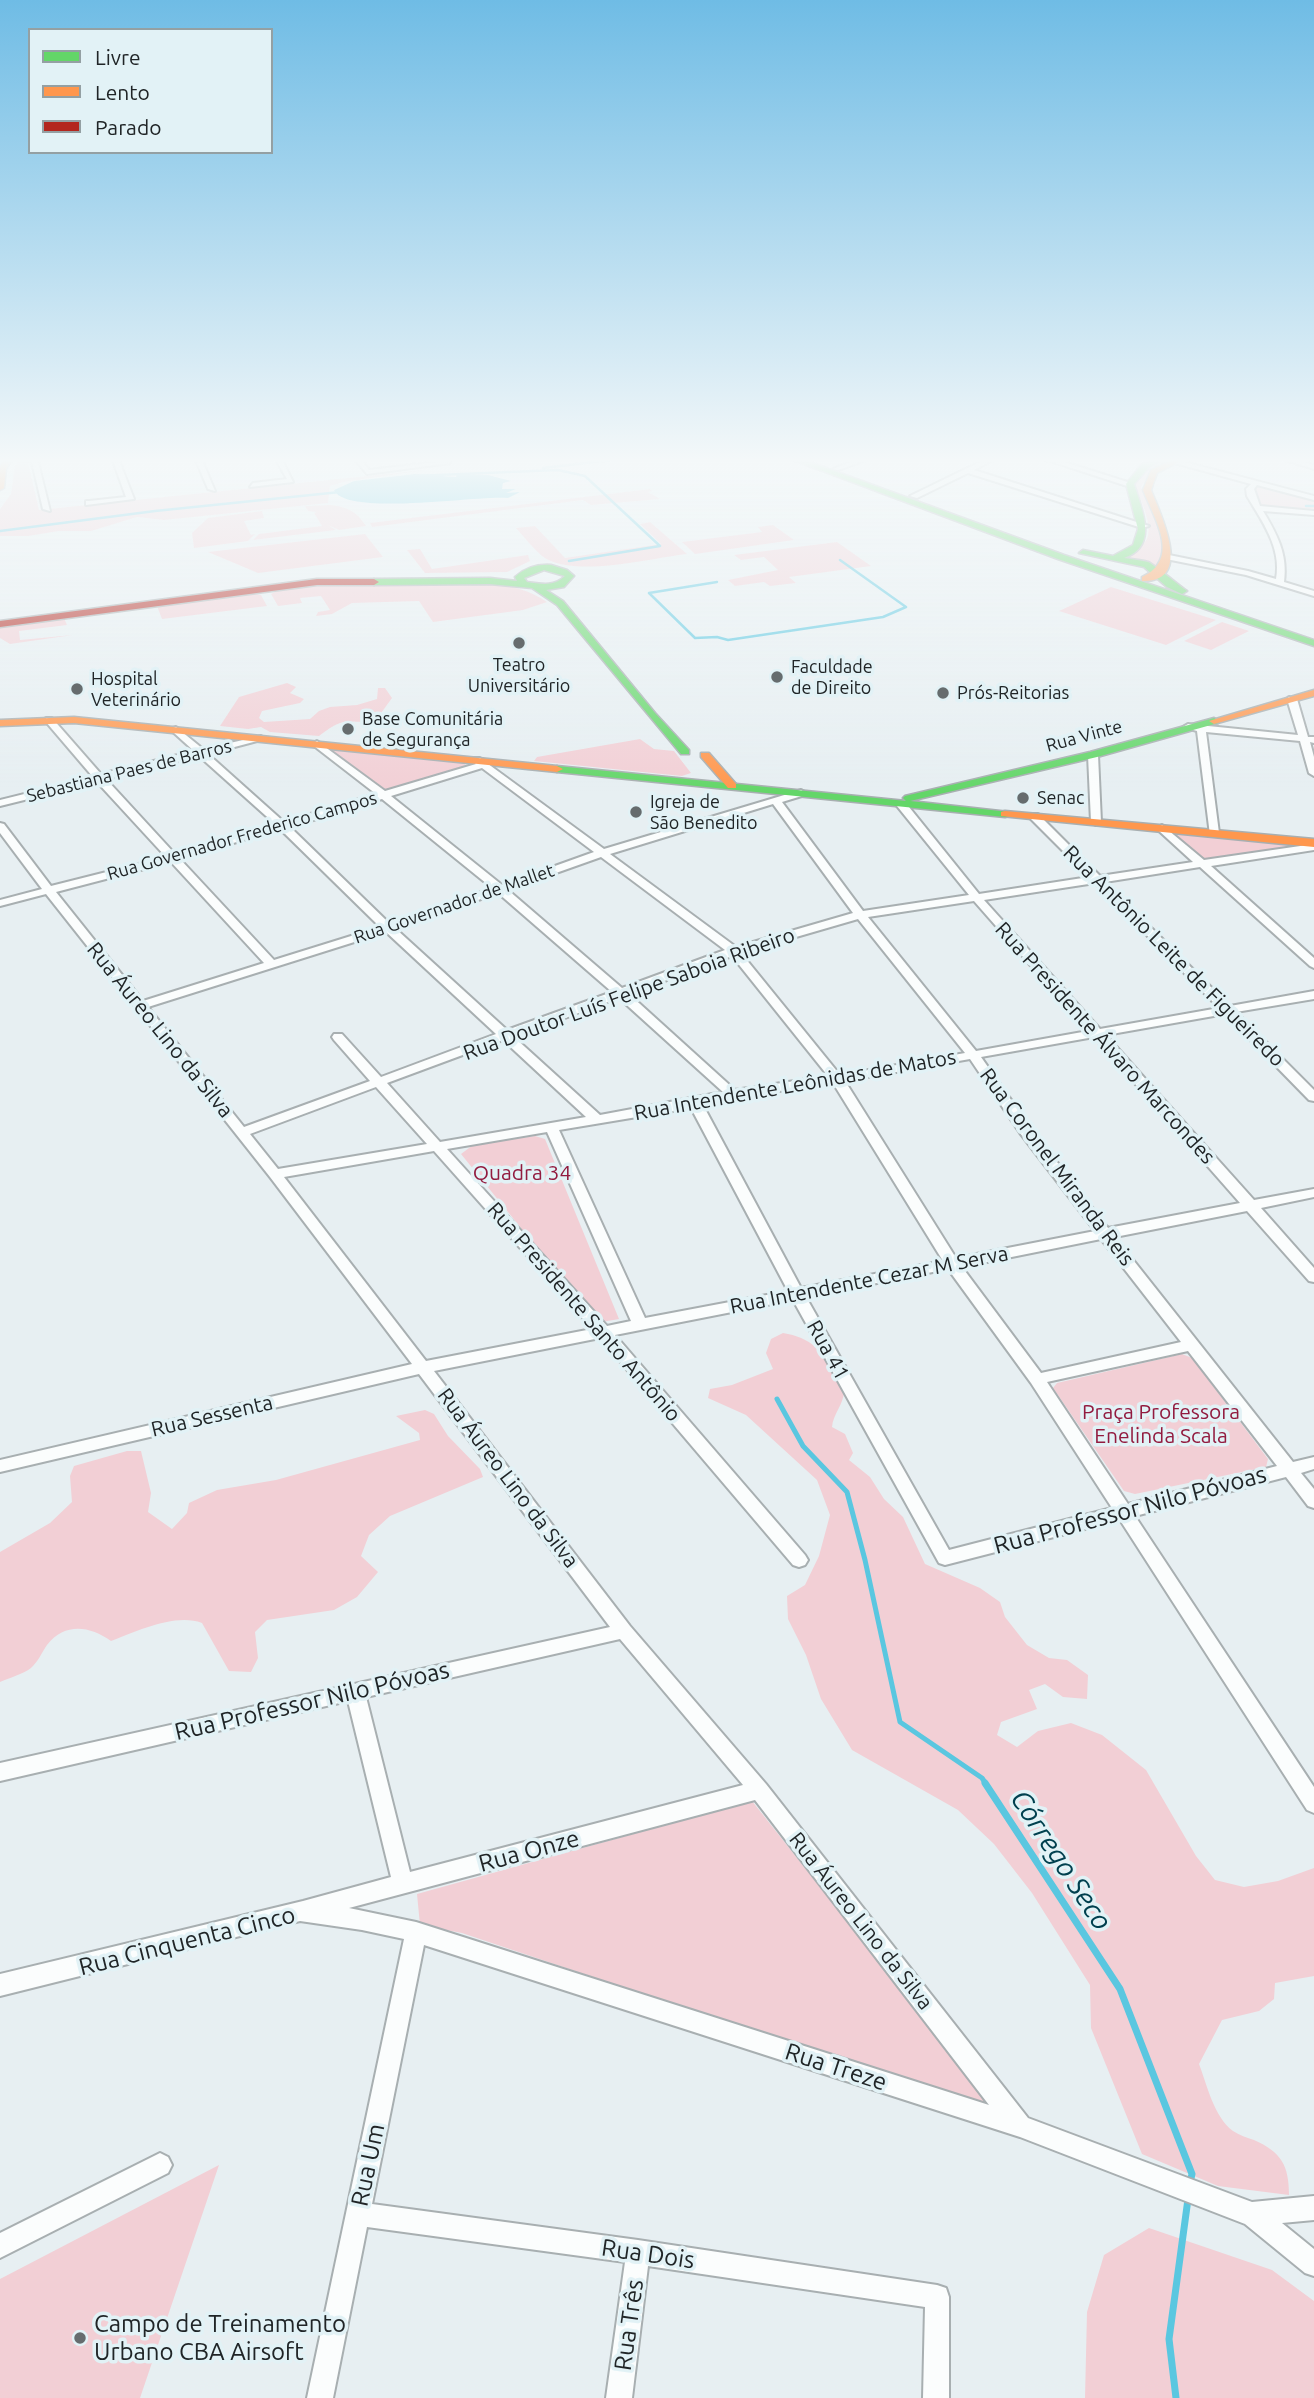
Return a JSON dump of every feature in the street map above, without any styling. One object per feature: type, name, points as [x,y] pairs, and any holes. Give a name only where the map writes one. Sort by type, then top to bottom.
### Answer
[{"type":"street","points":[[0,618],[309,578],[527,581],[540,570]]},
{"type":"street","points":[[560,570],[570,576],[564,591],[660,713]]},
{"type":"street","points":[[1101,570],[1314,643]]},
{"type":"street","points":[[1153,570],[1170,585],[1185,592],[1314,637]]},
{"type":"street","points":[[1119,577],[1144,579],[1159,570]]},
{"type":"street","points":[[1234,570],[1314,594]]},
{"type":"street","points":[[1280,583],[1284,570]]},
{"type":"street","points":[[0,624],[317,582],[527,581],[560,603],[695,754],[732,786]]},
{"type":"street","name":"Rua Vinte","points":[[862,800],[899,800],[1093,755],[1314,693]]},
{"type":"street","points":[[1292,699],[1314,773]]},
{"type":"street","points":[[50,720],[100,779],[272,965]]},
{"type":"street","points":[[0,723],[74,720],[732,786],[767,797],[801,793],[1214,832],[1314,845]]},
{"type":"street","points":[[1214,832],[1194,728],[1314,740]]},
{"type":"street","points":[[176,730],[283,825],[388,928],[596,1119]]},
{"type":"street","name":"Sebastiana Paes de Barros","points":[[0,803],[258,738]]},
{"type":"street","points":[[317,744],[501,887],[623,992],[732,1094]]},
{"type":"street","points":[[695,754],[712,784]]},
{"type":"street","points":[[1093,755],[1096,822]]},
{"type":"street","points":[[480,762],[734,951],[837,1079],[953,1264],[1037,1379],[1314,1804]]},
{"type":"street","name":"Rua Governador Frederico Campos","points":[[0,903],[174,858],[385,795],[480,762]]},
{"type":"street","name":"Rua Governador de Mallet","points":[[143,1005],[388,928],[767,797]]},
{"type":"street","name":"Rua Coronel Miranda Reis","points":[[767,797],[973,1055],[1105,1234],[1314,1501]]},
{"type":"street","name":"Rua Presidente Álvaro Marcondes","points":[[901,804],[976,897],[1314,1277]]},
{"type":"street","name":"Rua Antônio Leite de Figueiredo","points":[[1034,816],[1314,1097]]},
{"type":"street","name":"Rua Áureo Lino da Silva","points":[[0,826],[243,1132],[625,1631],[759,1790],[1020,2126]]},
{"type":"street","points":[[1162,828],[1314,964]]},
{"type":"street","name":"Rua Doutor Luís Felipe Saboia Ribeiro","points":[[243,1132],[508,1037],[734,951],[860,915],[1203,865],[1314,845]]},
{"type":"street","name":"Rua Intendente Leônidas de Matos","points":[[275,1174],[1314,995]]},
{"type":"street","name":"Rua Presidente Santo Antônio","points":[[338,1037],[603,1331],[799,1560]]},
{"type":"street","name":"Rua 41","points":[[695,1103],[797,1294],[946,1558]]},
{"type":"street","points":[[551,1127],[639,1324]]},
{"type":"street","name":"Rua Intendente Cezar M Serva","points":[[424,1367],[1314,1193]]},
{"type":"street","points":[[1037,1379],[1192,1345]]},
{"type":"street","name":"Rua Sessenta","points":[[0,1466],[424,1367]]},
{"type":"street","name":"Rua Professor Nilo Póvoas","points":[[946,1558],[1314,1463]]},
{"type":"street","name":"Rua Professor Nilo Póvoas","points":[[0,1772],[625,1631]]},
{"type":"street","points":[[355,1691],[403,1885]]},
{"type":"street","name":"Rua Onze","points":[[300,1911],[759,1790]]},
{"type":"street","name":"Rua Cinquenta Cinco","points":[[0,1986],[300,1911],[362,1920],[416,1932]]},
{"type":"street","name":"Rua Treze","points":[[416,1932],[1020,2126],[1242,2211],[1314,2264]]},
{"type":"street","name":"Rua Um","points":[[320,2398],[416,1932]]},
{"type":"street","points":[[0,2246],[160,2165]]},
{"type":"street","name":"Rua Treze","points":[[1242,2211],[1314,2208]]},
{"type":"street","name":"Rua Dois","points":[[358,2214],[638,2252],[937,2297],[936,2398]]},
{"type":"street","name":"Rua Três","points":[[619,2398],[638,2252]]},
{"type":"green space","points":[[251,570],[282,570],[258,573]]},
{"type":"green space","points":[[423,570],[511,570],[507,572],[425,573]]},
{"type":"green space","points":[[778,570],[842,570],[789,577],[796,583],[770,586],[764,582],[735,586],[728,580]]},
{"type":"green space","points":[[341,584],[489,584],[520,589],[547,602],[523,610],[433,622],[419,601],[352,603],[332,614],[316,616],[318,612],[330,610],[321,596],[300,598],[302,603],[278,606],[271,594],[286,589]]},
{"type":"green space","points":[[1111,587],[1216,620],[1166,645],[1059,611]]},
{"type":"green space","points":[[261,595],[267,606],[162,619],[157,606]]},
{"type":"green space","points":[[64,618],[67,625],[19,631],[20,640],[73,635],[10,644],[0,638],[0,626]]},
{"type":"green space","points":[[1222,622],[1249,631],[1211,650],[1184,641]]},
{"type":"green space","points":[[287,683],[296,687],[290,693],[304,699],[300,703],[262,711],[259,718],[264,722],[310,719],[319,711],[330,707],[357,705],[377,699],[378,688],[385,688],[392,698],[376,720],[342,722],[319,736],[270,732],[261,727],[248,729],[220,726],[239,697]]},
{"type":"green space","points":[[640,739],[654,749],[674,751],[691,773],[682,776],[534,761],[537,757]]},
{"type":"green space","points":[[326,749],[462,761],[466,766],[388,791]]},
{"type":"green space","points":[[1170,830],[1314,845],[1206,862]]},
{"type":"green space","name":"Quadra 34","points":[[535,1136],[545,1139],[619,1319],[602,1322],[589,1312],[461,1154],[473,1145]]},
{"type":"green space","points":[[783,1333],[809,1342],[833,1367],[844,1391],[832,1427],[845,1434],[853,1453],[849,1460],[870,1477],[884,1499],[903,1517],[925,1564],[980,1588],[1000,1602],[1005,1617],[1027,1645],[1049,1658],[1067,1660],[1088,1675],[1087,1699],[1063,1697],[1045,1684],[1029,1690],[1037,1709],[1001,1722],[997,1735],[1017,1747],[1038,1731],[1071,1723],[1102,1735],[1146,1770],[1196,1856],[1215,1880],[1244,1887],[1278,1881],[1314,1868],[1314,1976],[1275,1983],[1274,1999],[1259,2011],[1222,2020],[1199,2064],[1212,2100],[1226,2125],[1271,2149],[1282,2161],[1289,2195],[1218,2186],[1142,2154],[1091,2028],[1090,1985],[1032,1893],[994,1844],[958,1810],[852,1750],[821,1699],[806,1655],[788,1619],[787,1596],[805,1585],[819,1556],[830,1515],[817,1480],[746,1415],[708,1398],[710,1389],[732,1385],[773,1369],[766,1353],[771,1339]]},
{"type":"green space","name":"Praça Professora Enelinda Scala","points":[[1182,1354],[1192,1358],[1268,1459],[1266,1467],[1135,1494],[1124,1491],[1053,1388],[1057,1383]]},
{"type":"green space","points":[[425,1410],[434,1414],[448,1436],[480,1469],[483,1477],[390,1516],[369,1535],[361,1556],[378,1572],[357,1597],[334,1610],[267,1620],[255,1632],[258,1658],[251,1672],[229,1671],[202,1623],[180,1620],[156,1624],[111,1641],[95,1632],[70,1630],[54,1638],[31,1668],[0,1682],[0,1552],[50,1523],[72,1502],[70,1476],[74,1466],[127,1451],[141,1451],[151,1493],[148,1512],[172,1529],[187,1513],[189,1503],[217,1490],[276,1480],[420,1440],[419,1433],[396,1416]]},
{"type":"green space","points":[[752,1801],[983,2093],[989,2110],[462,1933],[420,1925],[417,1894]]},
{"type":"green space","name":"Campo de Treinamento Urbano CBA Airsoft","points":[[219,2165],[140,2398],[0,2398],[0,2279]]},
{"type":"green space","points":[[1149,2228],[1272,2270],[1314,2301],[1314,2398],[1085,2398],[1087,2312],[1104,2255]]},
{"type":"waterway","points":[[717,582],[649,593],[695,638],[717,637],[728,640],[883,617],[906,607],[854,570]]},
{"type":"waterway","name":"Córrego Seco","points":[[777,1399],[803,1446],[847,1492],[865,1560],[900,1722],[982,1778],[986,1784]]},
{"type":"waterway","name":"Córrego Seco","points":[[985,1783],[1120,1989],[1192,2174],[1190,2183]]},
{"type":"waterway","name":"Córrego Seco","points":[[1176,2398],[1169,2339],[1188,2199]]},
{"type":"traffic: fast","points":[[523,583],[519,577],[531,570]]},
{"type":"traffic: fast","points":[[374,582],[490,581],[545,587],[561,585],[570,576],[560,570]]},
{"type":"traffic: fast","points":[[1099,570],[1314,643]]},
{"type":"traffic: fast","points":[[1153,570],[1170,585],[1182,591]]},
{"type":"traffic: fast","points":[[536,587],[560,603],[651,712]]},
{"type":"traffic: fast","points":[[653,716],[685,752]]},
{"type":"traffic: fast","points":[[909,798],[1093,755],[1214,721]]},
{"type":"traffic: fast","points":[[557,769],[1005,814]]},
{"type":"traffic: slow","points":[[1145,579],[1160,570]]},
{"type":"traffic: slow","points":[[1214,721],[1314,693]]},
{"type":"traffic: slow","points":[[0,723],[74,720],[557,769]]},
{"type":"traffic: slow","points":[[705,755],[732,786]]},
{"type":"traffic: slow","points":[[1005,814],[1314,843]]},
{"type":"traffic: jam","points":[[0,624],[317,582],[374,582]]},
{"type":"place","name":"Teatro Universitário","points":[[519,643]]},
{"type":"place","name":"Faculdade de Direito","points":[[777,677]]},
{"type":"place","name":"Hospital Veterinário","points":[[77,689]]},
{"type":"place","name":"Prós-Reitorias","points":[[943,693]]},
{"type":"place","name":"Base Comunitária de Segurança","points":[[348,729]]},
{"type":"place","name":"Senac","points":[[1023,798]]},
{"type":"place","name":"Igreja de São Benedito","points":[[636,812]]},
{"type":"place","name":"Campo de Treinamento Urbano CBA Airsoft","points":[[80,2338]]}]
